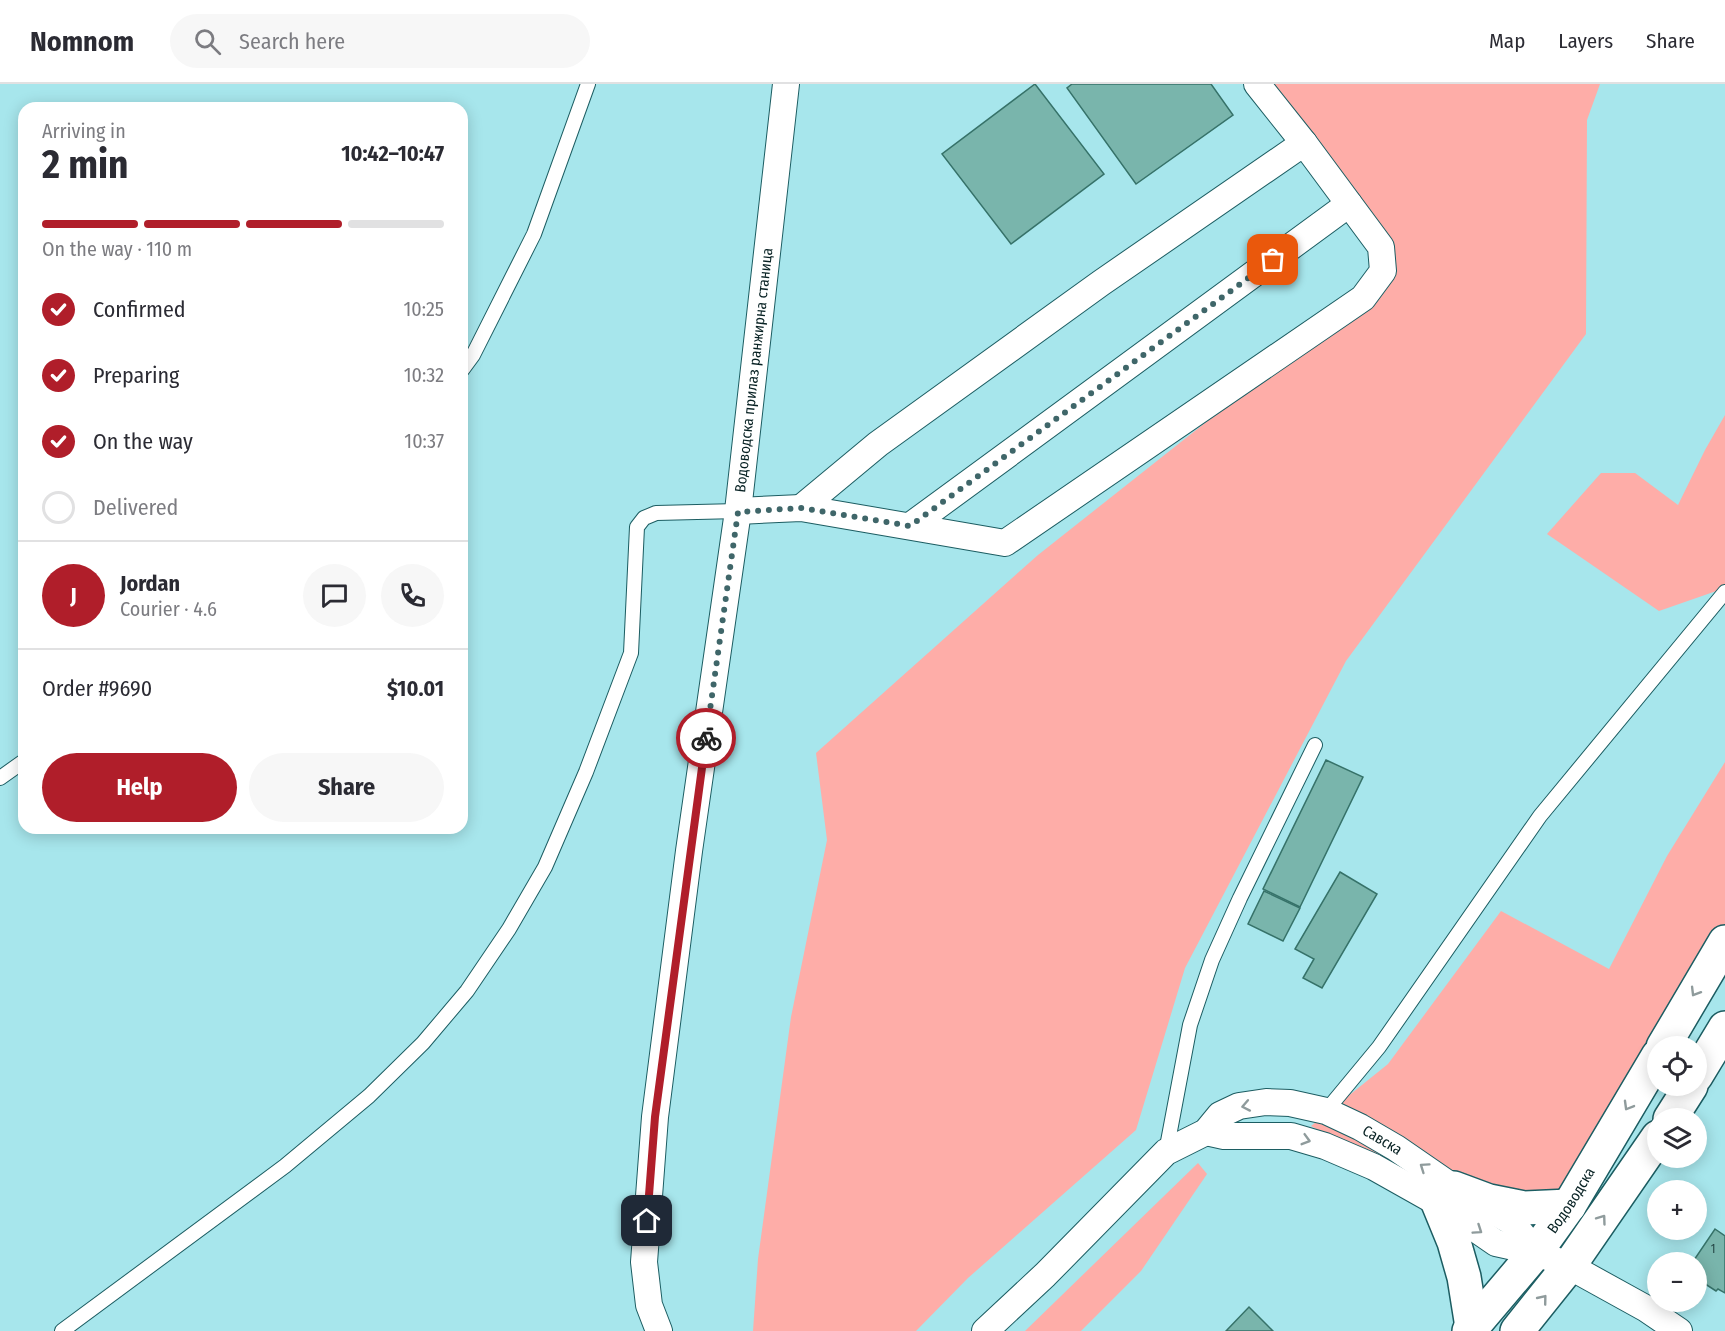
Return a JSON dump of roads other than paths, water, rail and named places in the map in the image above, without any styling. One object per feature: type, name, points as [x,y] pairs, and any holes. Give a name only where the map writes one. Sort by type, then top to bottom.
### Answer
[{"type":"main road","points":[[1669,1036],[1725,942]]},
{"type":"main road","points":[[1707,1058],[1725,1028]]},
{"type":"main road","name":"Водоводска","points":[[1470,1329],[1536,1252],[1569,1206],[1647,1075]]},
{"type":"main road","points":[[1517,1331],[1569,1266],[1647,1153]]},
{"type":"main road","points":[[1470,1329],[1464,1277],[1454,1242],[1446,1196],[1524,1208],[1569,1206]]},
{"type":"street","name":"Водоводска прилаз ранжирна станица","points":[[659,1331],[649,1305],[644,1262],[655,1117],[689,851],[738,512],[786,84]]},
{"type":"street","points":[[738,512],[801,508],[1005,543],[1363,298],[1383,271],[1381,247],[1257,84]]},
{"type":"street","points":[[801,508],[878,444],[1101,283],[1304,143]]},
{"type":"street","points":[[910,526],[1349,204]]},
{"type":"street","name":"Савска","points":[[985,1331],[1045,1275],[1166,1152],[1206,1132],[1220,1115],[1239,1106],[1266,1102],[1290,1103],[1326,1112],[1360,1127],[1396,1148],[1446,1196]]},
{"type":"street","name":"Савска","points":[[1206,1132],[1224,1136],[1291,1136],[1325,1146],[1512,1222],[1536,1252],[1569,1266],[1645,1308],[1679,1331]]},
{"type":"lane","points":[[468,361],[534,234],[588,84]]},
{"type":"lane","points":[[62,1331],[285,1166],[369,1096],[423,1043],[467,991],[509,928],[545,867],[586,772],[632,653],[637,527],[644,518],[656,513],[738,512]]},
{"type":"lane","points":[[1326,1112],[1379,1047],[1540,816],[1725,592]]},
{"type":"lane","points":[[1166,1152],[1190,1025],[1212,960],[1315,745]]},
{"type":"lane","points":[[0,778],[18,765]]}]
